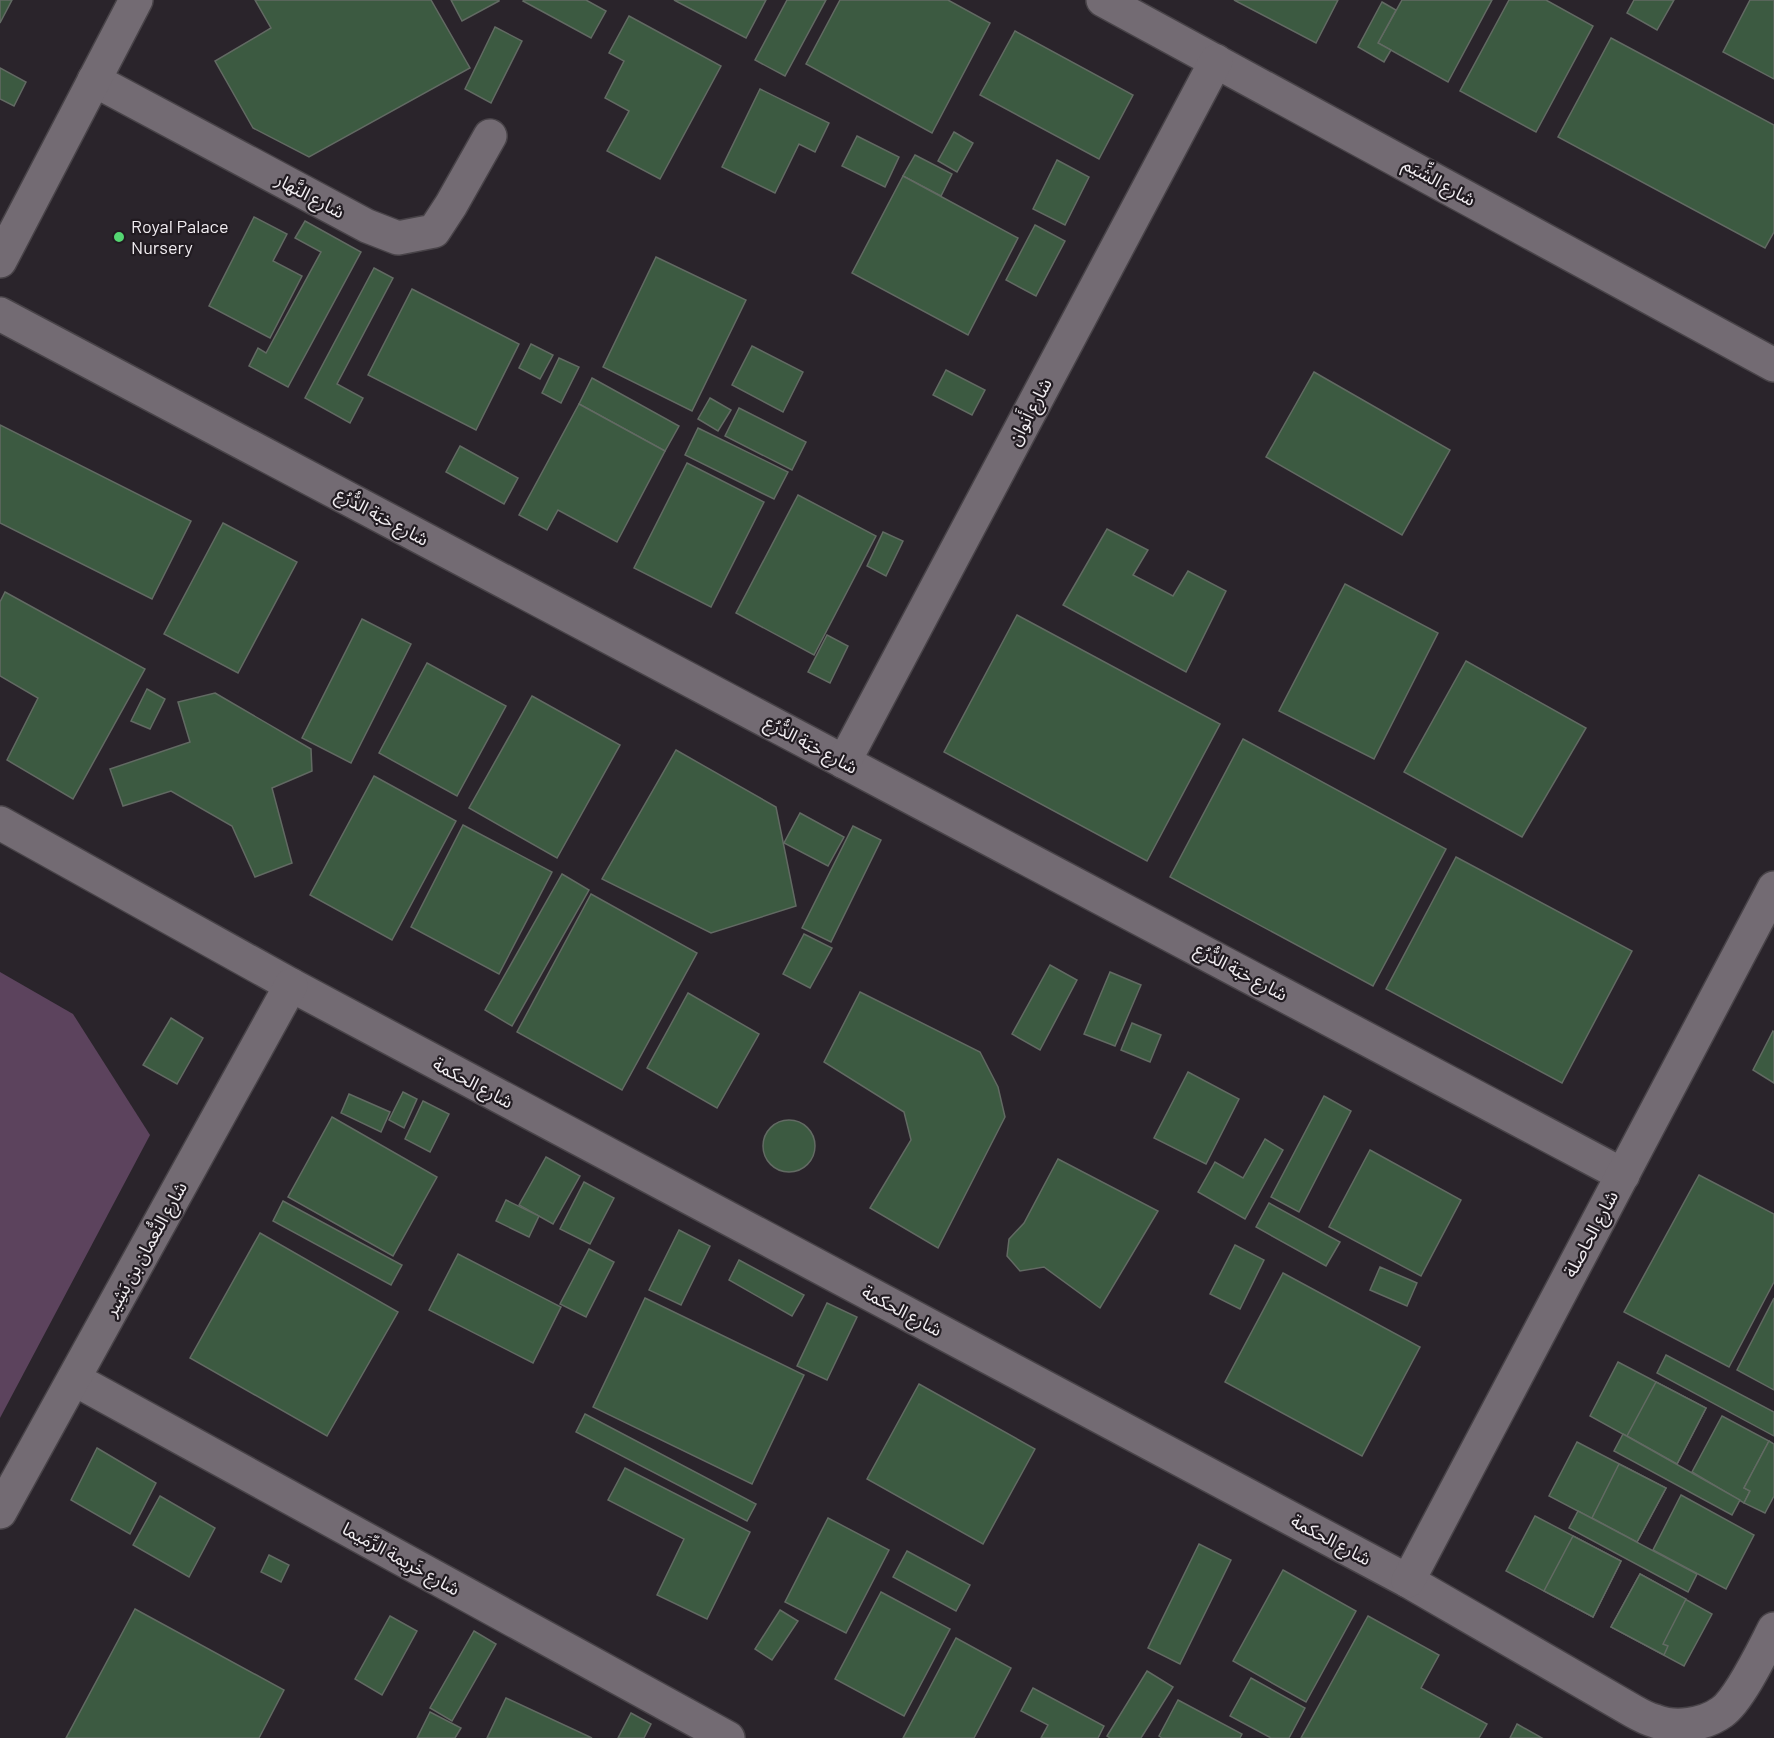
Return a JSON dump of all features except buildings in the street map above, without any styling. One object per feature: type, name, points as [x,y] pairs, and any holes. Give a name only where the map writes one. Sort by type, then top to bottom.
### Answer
[{"type":"street","points":[[0,261],[136,0]]},
{"type":"street","name":"شارع الشِّيَم","points":[[1103,0],[1774,365]]},
{"type":"street","name":"شارع أَنوان","points":[[844,762],[1216,61]]},
{"type":"street","name":"شارع النَّهار","points":[[94,80],[367,226],[398,238],[434,231],[451,206],[490,136]]},
{"type":"street","name":"شارع خبَة الدُّرُع","points":[[0,314],[1623,1175]]},
{"type":"street","name":"شارع الحكمة","points":[[0,823],[291,985],[1408,1581],[1623,1706],[1657,1722],[1679,1725],[1697,1724],[1722,1712],[1769,1650]]},
{"type":"street","name":"شارع الحاصلة","points":[[1408,1581],[1774,888]]},
{"type":"street","name":"شارع النُّعمان بن بَشِير","points":[[0,1512],[291,985]]},
{"type":"street","name":"شارع خَرِيمة الرِّمَيما","points":[[74,1379],[728,1738]]},
{"type":"shaded area","points":[[0,972],[73,1014],[150,1135],[0,1418]]},
{"type":"place","name":"Royal Palace Nursery","points":[[119,237]]}]
